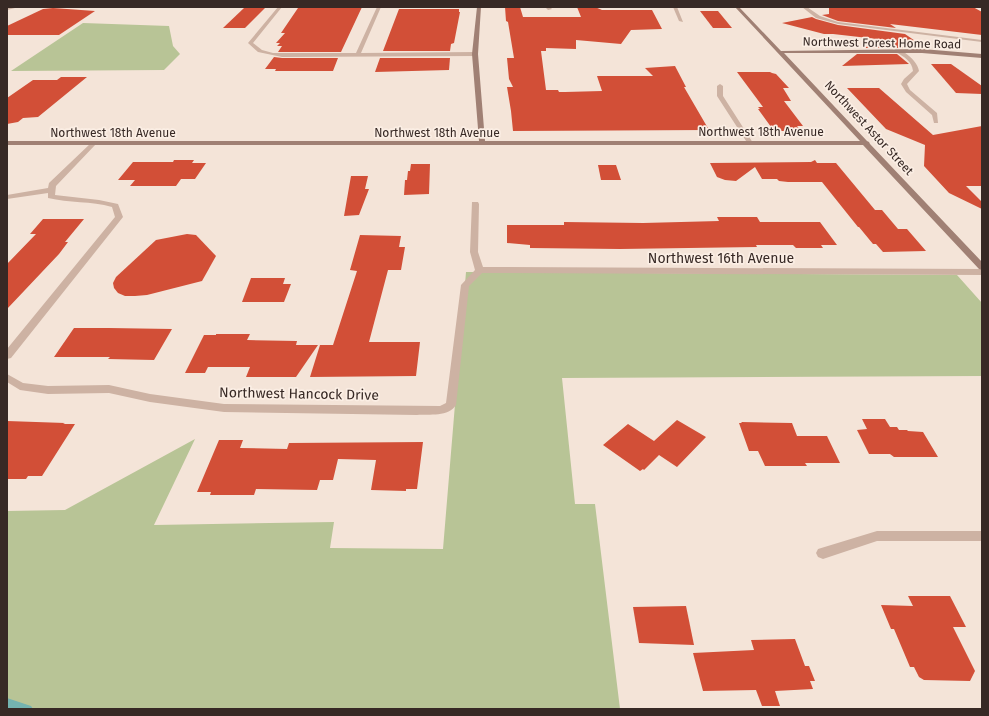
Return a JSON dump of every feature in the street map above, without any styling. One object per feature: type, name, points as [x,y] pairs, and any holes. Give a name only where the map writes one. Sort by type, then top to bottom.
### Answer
[{"type":"street","points":[[7,9],[13,7]]},
{"type":"street","points":[[112,7],[151,7]]},
{"type":"street","points":[[280,7],[250,43],[254,49],[266,54],[282,55],[476,54]]},
{"type":"street","points":[[358,55],[379,7]]},
{"type":"street","points":[[479,7],[476,54],[482,143]]},
{"type":"street","points":[[675,7],[681,21]]},
{"type":"street","name":"Northwest Astor Street","points":[[738,7],[982,267]]},
{"type":"street","points":[[804,7],[818,17],[838,23],[982,41]]},
{"type":"street","points":[[898,51],[913,62],[916,67],[916,71],[906,80],[904,84],[908,91],[935,114],[936,122]]},
{"type":"street","name":"Northwest Forest Home Road","points":[[781,52],[898,51],[982,56]]},
{"type":"street","points":[[720,86],[720,96],[750,143]]},
{"type":"street","name":"Northwest 18th Avenue","points":[[7,143],[867,143]]},
{"type":"street","points":[[7,356],[119,217],[115,206],[104,202],[63,200],[51,196],[50,190],[52,185],[93,144]]},
{"type":"street","points":[[7,197],[50,190]]},
{"type":"street","points":[[475,204],[474,252],[479,270]]},
{"type":"street","name":"Northwest 16th Avenue","points":[[479,270],[982,272]]},
{"type":"street","name":"Northwest Hancock Drive","points":[[7,377],[20,386],[48,390],[109,389],[150,398],[224,408],[417,411],[442,410],[451,405],[464,285],[479,270]]},
{"type":"street","points":[[823,553],[877,536],[982,536]]},
{"type":"green space","points":[[83,23],[169,26],[173,46],[180,54],[164,70],[11,71]]},
{"type":"green space","points":[[466,272],[957,275],[982,303],[982,376],[562,378],[575,504],[595,504],[620,709],[7,709],[7,511],[65,510],[195,439],[154,525],[334,522],[330,548],[443,549]]},
{"type":"building","points":[[362,7],[341,52],[278,52],[282,46],[277,46],[280,43],[276,43],[285,33],[281,33],[298,8]]},
{"type":"building","points":[[505,7],[520,7],[523,17],[581,17],[577,7],[595,7],[602,10],[652,10],[662,29],[631,30],[621,44],[576,40],[576,49],[546,48],[546,51],[541,51],[546,90],[558,90],[559,92],[602,91],[597,76],[653,76],[645,68],[675,66],[686,87],[684,87],[709,130],[513,131],[507,87],[513,87],[509,79],[507,58],[514,58],[508,22],[506,21]]},
{"type":"building","points":[[829,7],[973,7],[982,12],[982,35],[890,24],[896,28],[838,21],[822,15],[829,14]]},
{"type":"building","points":[[53,8],[95,11],[59,35],[7,35],[7,26],[43,9]]},
{"type":"building","points":[[244,8],[265,8],[245,28],[223,28]]},
{"type":"building","points":[[399,9],[459,9],[460,12],[454,43],[451,44],[450,51],[383,51]]},
{"type":"building","points":[[700,11],[718,11],[732,28],[713,28]]},
{"type":"building","points":[[812,17],[838,25],[905,34],[921,45],[914,44],[914,48],[865,48],[877,39],[824,34],[782,23]]},
{"type":"building","points":[[857,54],[897,54],[909,64],[842,66]]},
{"type":"building","points":[[274,57],[338,58],[333,71],[275,71],[276,69],[265,69]]},
{"type":"building","points":[[380,58],[450,58],[449,70],[375,72]]},
{"type":"building","points":[[931,64],[951,64],[982,86],[982,94],[956,93]]},
{"type":"building","points":[[737,72],[770,72],[776,74],[789,88],[783,88],[791,101],[784,101],[803,126],[797,126],[801,131],[774,131],[758,109],[760,109],[758,107],[763,107]]},
{"type":"building","points":[[61,77],[87,77],[38,117],[23,118],[18,122],[7,124],[7,98],[33,80],[57,80]]},
{"type":"building","points":[[847,88],[879,88],[933,135],[982,126],[982,186],[966,186],[982,202],[982,209],[949,193],[924,166],[925,145],[886,129]]},
{"type":"building","points":[[174,160],[194,160],[192,163],[206,163],[195,179],[181,179],[176,186],[130,186],[135,180],[118,180],[133,162],[173,162]]},
{"type":"building","points":[[815,160],[817,163],[836,163],[875,210],[882,210],[898,229],[907,229],[926,251],[883,252],[876,244],[873,244],[858,227],[822,182],[788,182],[779,181],[777,179],[762,179],[755,167],[736,181],[725,180],[717,177],[710,163],[811,162]]},
{"type":"building","points":[[411,164],[430,164],[429,194],[404,195],[405,180],[407,180],[408,171],[410,171]]},
{"type":"building","points":[[598,165],[616,165],[621,180],[601,180]]},
{"type":"building","points":[[351,176],[368,176],[365,189],[369,189],[359,215],[344,216]]},
{"type":"building","points":[[717,217],[757,217],[760,222],[820,222],[837,245],[821,245],[823,248],[796,248],[793,245],[756,245],[757,247],[620,249],[530,248],[530,245],[507,243],[507,225],[564,225],[564,222],[643,223],[719,221]]},
{"type":"building","points":[[43,219],[84,219],[65,242],[68,242],[59,254],[7,309],[7,264],[36,234],[30,234]]},
{"type":"building","points":[[187,234],[196,235],[216,256],[202,281],[147,295],[135,296],[125,296],[118,293],[114,288],[113,283],[116,277],[156,240]]},
{"type":"building","points":[[360,235],[401,236],[399,247],[405,247],[401,270],[388,270],[369,342],[420,342],[416,376],[310,377],[320,345],[333,345],[357,271],[350,270]]},
{"type":"building","points":[[251,278],[285,278],[283,284],[291,284],[284,302],[242,302]]},
{"type":"building","points":[[74,328],[172,329],[154,360],[108,359],[110,357],[54,357]]},
{"type":"building","points":[[250,334],[247,340],[297,341],[296,345],[318,345],[296,377],[246,377],[250,367],[208,367],[205,373],[185,373],[204,335]]},
{"type":"building","points":[[862,419],[885,419],[890,427],[897,427],[899,430],[923,432],[938,457],[894,457],[890,454],[869,454],[857,430],[867,429]]},
{"type":"building","points":[[677,420],[706,437],[677,467],[659,455],[644,470],[643,469],[640,471],[603,445],[628,424],[654,441]]},
{"type":"building","points":[[7,421],[75,424],[42,476],[28,476],[26,479],[7,479]]},
{"type":"building","points":[[741,422],[792,423],[797,436],[827,436],[840,463],[805,463],[807,466],[765,466],[758,451],[749,451],[739,423],[742,423]]},
{"type":"building","points":[[219,440],[243,440],[240,448],[287,449],[289,443],[423,442],[417,489],[406,489],[406,491],[371,490],[376,460],[338,459],[333,480],[320,480],[317,490],[256,489],[254,495],[210,495],[211,492],[197,492]]},
{"type":"building","points":[[908,596],[950,596],[966,627],[953,627],[975,671],[970,681],[924,680],[919,677],[914,667],[910,667],[894,629],[891,629],[881,605],[913,606]]},
{"type":"building","points":[[686,606],[694,645],[639,643],[633,607]]},
{"type":"building","points":[[795,639],[805,666],[809,666],[815,681],[810,681],[813,689],[775,691],[780,706],[762,706],[756,690],[703,691],[693,653],[754,650],[751,640]]},
{"type":"waterway","points":[[7,703],[28,709]]}]
